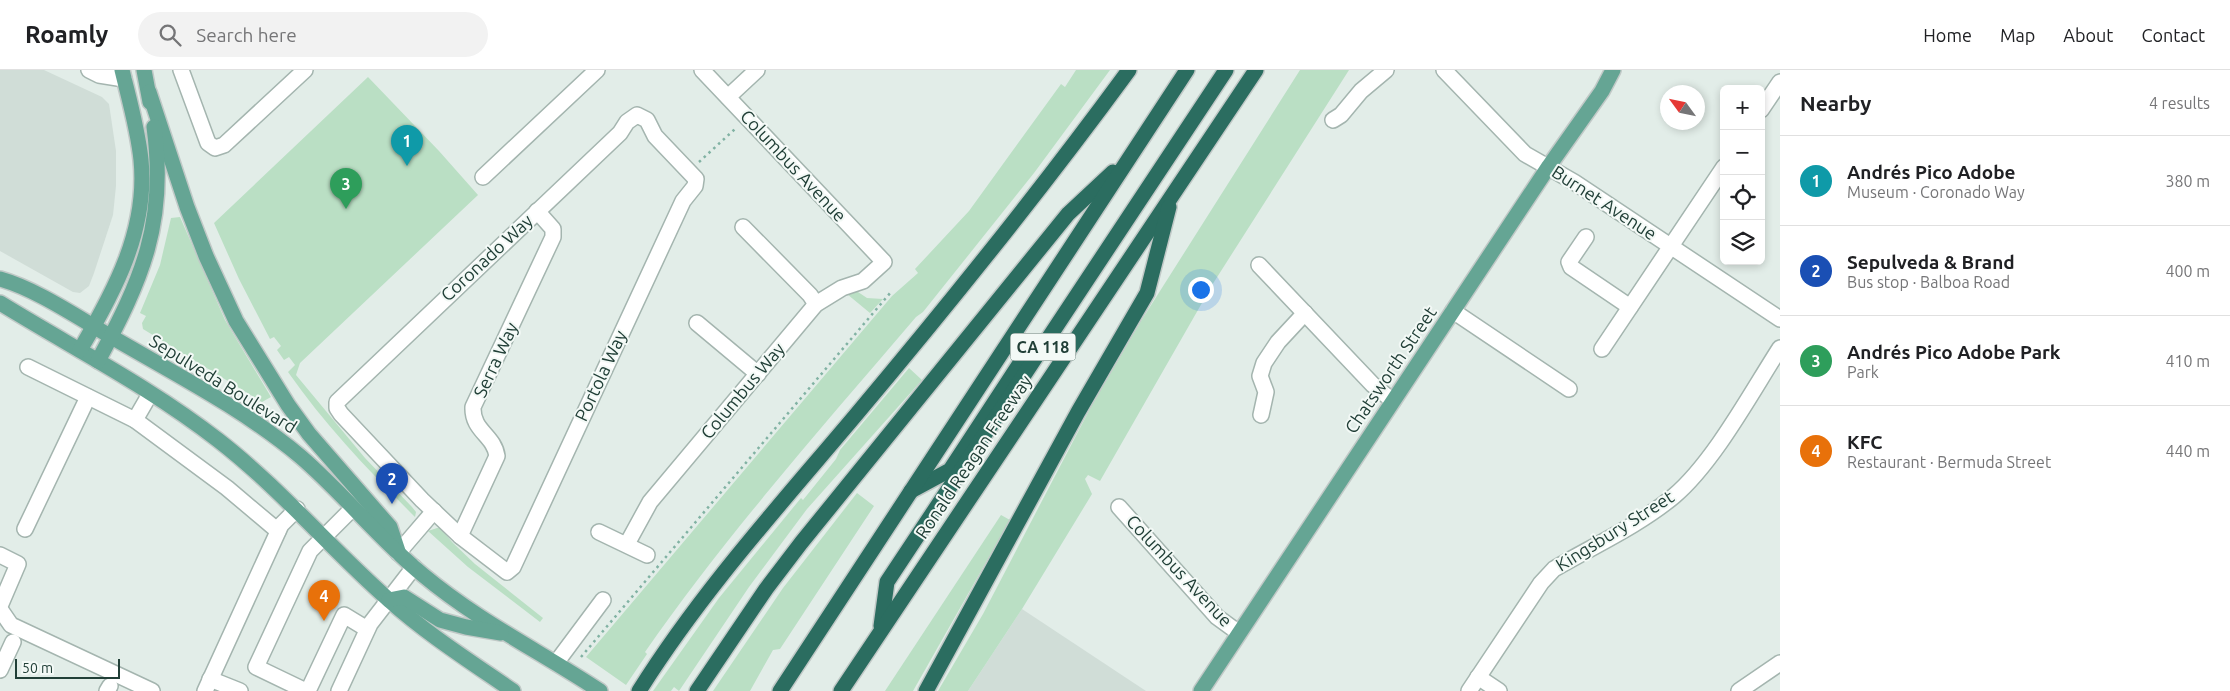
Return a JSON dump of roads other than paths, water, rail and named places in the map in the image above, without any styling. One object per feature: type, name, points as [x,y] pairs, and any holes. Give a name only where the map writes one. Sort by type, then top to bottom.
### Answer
[{"type":"highway","points":[[642,686],[722,575],[969,279],[1064,158],[1129,70]]},
{"type":"highway","name":"Ronald Reagan Freeway","points":[[780,691],[1187,70]]},
{"type":"highway","name":"CA 118","points":[[910,492],[950,470],[1214,70]]},
{"type":"highway","name":"CA 118","points":[[881,630],[887,582],[1226,70]]},
{"type":"highway","name":"Ronald Reagan Freeway","points":[[841,691],[1256,70]]},
{"type":"highway","points":[[697,691],[766,589],[801,543],[1068,214],[1132,154]]},
{"type":"highway","points":[[926,691],[1078,412],[1146,293],[1172,197]]},
{"type":"main road","points":[[144,70],[149,92],[187,208],[206,256],[236,321],[256,356],[298,420],[344,476],[390,527],[398,553]]},
{"type":"main road","name":"Chatsworth Street","points":[[1201,691],[1549,166],[1602,91],[1613,70]]},
{"type":"main road","points":[[80,350],[94,327],[128,258],[139,215],[142,194],[141,160],[123,75]]},
{"type":"main road","points":[[98,361],[135,287],[147,253],[156,216],[158,178],[149,92]]},
{"type":"main road","name":"Sepulveda Boulevard","points":[[0,279],[13,282],[94,327],[266,430],[303,458],[398,553],[457,601],[600,691]]},
{"type":"main road","points":[[0,303],[98,361],[218,440],[255,470],[297,509],[389,600],[430,634],[507,689]]},
{"type":"main road","points":[[389,600],[404,597],[440,620],[466,627],[507,634]]},
{"type":"street","points":[[89,70],[98,75],[123,75]]},
{"type":"street","points":[[181,70],[208,143],[214,148],[224,145],[305,70]]},
{"type":"street","points":[[483,177],[597,70]]},
{"type":"street","name":"Columbus Avenue","points":[[702,70],[884,262]]},
{"type":"street","points":[[728,97],[757,70]]},
{"type":"street","points":[[1333,120],[1341,115],[1361,91],[1386,70]]},
{"type":"street","name":"Burnet Avenue","points":[[1444,70],[1525,154],[1549,166],[1780,319]]},
{"type":"street","points":[[1765,104],[1780,82]]},
{"type":"street","name":"Coronado Way","points":[[434,511],[340,414],[337,402],[620,132],[627,122],[637,115],[647,120],[655,136],[696,179]]},
{"type":"street","points":[[1602,349],[1720,173]]},
{"type":"street","name":"Portola Way","points":[[460,536],[507,572],[512,567],[684,200],[695,186],[696,179]]},
{"type":"street","name":"Serra Way","points":[[460,536],[497,456],[496,446],[475,423],[474,407],[553,237],[553,228],[537,211]]},
{"type":"street","points":[[743,227],[816,304]]},
{"type":"street","points":[[1586,237],[1570,262],[1571,267],[1630,308]]},
{"type":"street","name":"Columbus Way","points":[[628,544],[650,502],[816,304],[842,288],[863,281],[884,262]]},
{"type":"street","points":[[1259,265],[1372,385],[1393,401]]},
{"type":"street","points":[[1453,311],[1569,389]]},
{"type":"street","points":[[1261,415],[1266,392],[1260,376],[1264,363],[1278,342],[1305,313]]},
{"type":"street","points":[[698,324],[758,374]]},
{"type":"street","name":"Kingsbury Street","points":[[1468,691],[1541,583],[1554,569],[1656,510],[1675,495],[1695,474],[1715,449],[1780,348]]},
{"type":"street","points":[[28,367],[135,420],[227,488],[278,531]]},
{"type":"street","points":[[135,420],[150,394]]},
{"type":"street","points":[[26,530],[88,397]]},
{"type":"street","name":"Columbus Avenue","points":[[1119,507],[1217,617],[1239,634]]},
{"type":"street","points":[[240,691],[208,685],[278,531],[297,509]]},
{"type":"street","points":[[352,509],[310,552],[256,667],[307,691],[344,615],[367,629]]},
{"type":"street","points":[[398,553],[434,511],[460,536]]},
{"type":"street","points":[[598,532],[628,544],[647,555]]},
{"type":"street","points":[[0,555],[18,564],[0,608],[11,624],[152,691]]},
{"type":"street","points":[[339,691],[367,629],[414,567]]},
{"type":"street","points":[[556,663],[603,600]]},
{"type":"street","points":[[0,670],[13,642]]},
{"type":"street","points":[[1739,691],[1780,663]]},
{"type":"street","points":[[1478,677],[1499,691]]},
{"type":"place","name":"Andrés Pico Adobe","points":[[407,166]]},
{"type":"place","name":"Andrés Pico Adobe Park","points":[[346,209]]},
{"type":"place","name":"Sepulveda & Brand","points":[[392,504]]},
{"type":"place","name":"KFC","points":[[324,621]]}]
